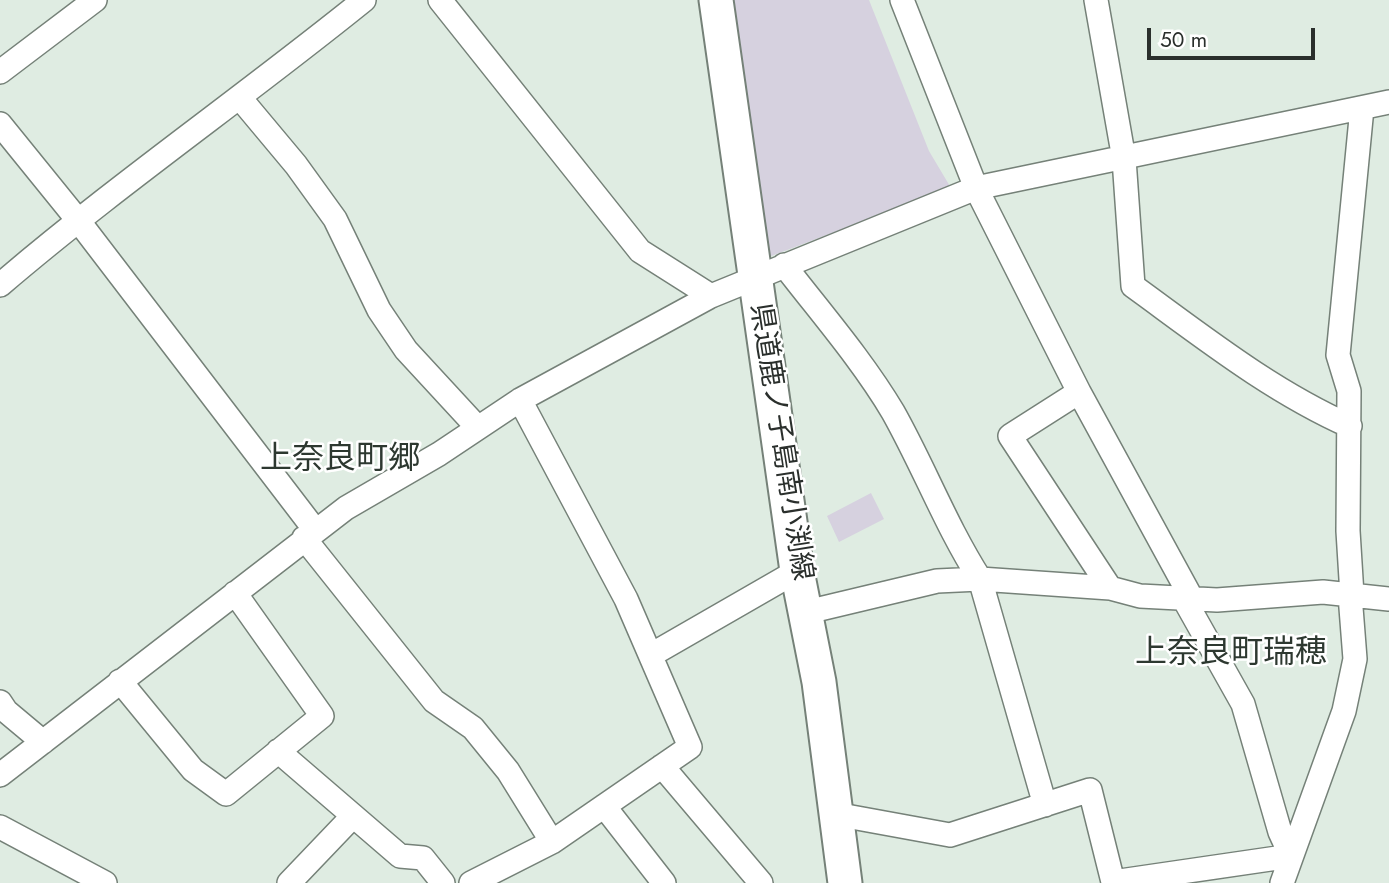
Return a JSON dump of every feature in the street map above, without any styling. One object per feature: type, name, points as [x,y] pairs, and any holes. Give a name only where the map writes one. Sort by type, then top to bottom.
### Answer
[{"type":"main road","name":"県道鹿ノ子島南小渕線","points":[[716,0],[770,271],[797,571],[807,612],[845,883]]},
{"type":"street","points":[[0,72],[95,0]]},
{"type":"street","points":[[0,285],[77,219],[240,98],[364,0]]},
{"type":"street","points":[[440,0],[640,251],[711,296]]},
{"type":"street","points":[[902,0],[976,188],[1079,392],[1243,704],[1280,832],[1292,856]]},
{"type":"street","points":[[1096,0],[1124,159],[1133,286],[1232,358],[1322,414],[1350,426]]},
{"type":"street","points":[[240,98],[296,165],[335,219],[379,310],[406,350],[478,428]]},
{"type":"street","points":[[0,775],[345,508],[439,454],[520,400],[711,296],[976,188],[1389,103]]},
{"type":"street","points":[[1282,883],[1347,698],[1355,659],[1348,531],[1349,391],[1338,355],[1362,108]]},
{"type":"street","points":[[0,124],[77,219],[434,701],[473,728],[508,771],[552,842]]},
{"type":"street","points":[[770,271],[866,370],[893,413],[962,551],[980,579],[1045,805]]},
{"type":"street","points":[[1079,392],[1010,436],[1110,588]]},
{"type":"street","points":[[471,883],[552,842],[690,747],[626,599],[520,400]]},
{"type":"street","points":[[651,655],[797,571]]},
{"type":"street","points":[[807,612],[937,581],[980,579],[1110,588],[1140,596],[1188,599],[1217,600],[1323,592],[1389,599]]},
{"type":"street","points":[[120,681],[193,770],[226,794],[322,716],[234,593]]},
{"type":"street","points":[[0,702],[43,742]]},
{"type":"street","points":[[278,751],[400,856],[423,858],[443,883]]},
{"type":"street","points":[[662,766],[761,883]]},
{"type":"street","points":[[835,814],[950,835],[1090,790],[1112,882],[1292,856]]},
{"type":"street","points":[[604,806],[664,883]]},
{"type":"street","points":[[289,883],[353,816]]},
{"type":"street","points":[[0,827],[105,883]]},
{"type":"building","points":[[733,0],[869,0],[929,151],[951,188],[766,258]]},
{"type":"building","points":[[871,493],[884,519],[839,542],[827,516]]},
{"type":"district","name":"上奈良町郷","points":[[340,460]]},
{"type":"district","name":"上奈良町瑞穂","points":[[1231,654]]}]
